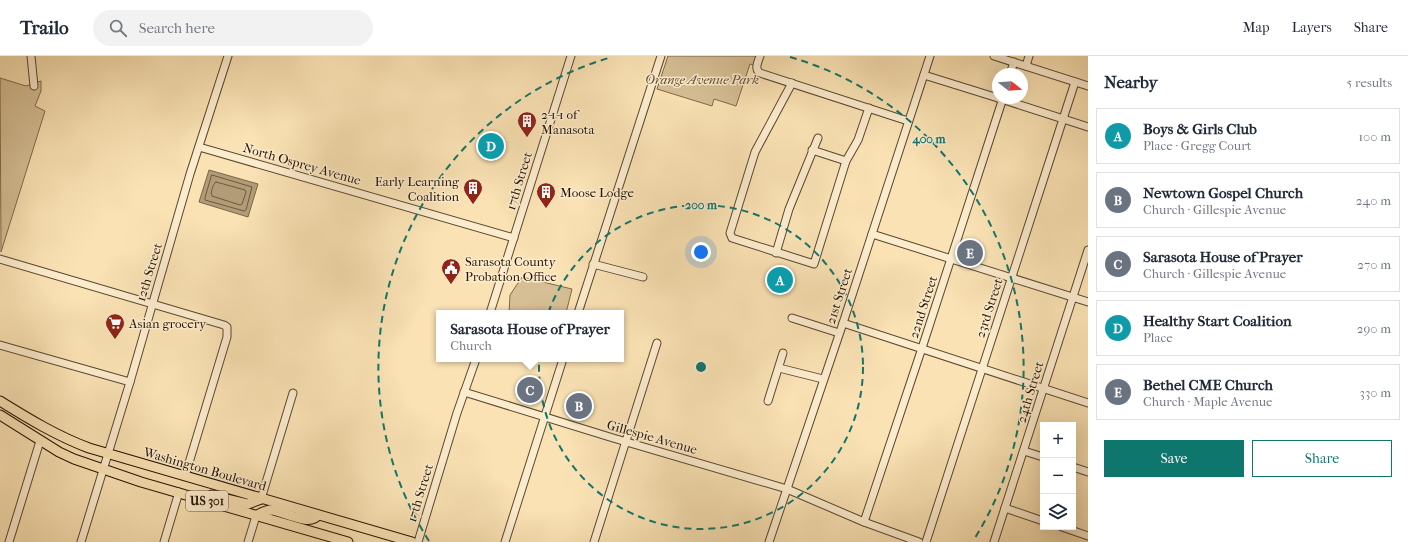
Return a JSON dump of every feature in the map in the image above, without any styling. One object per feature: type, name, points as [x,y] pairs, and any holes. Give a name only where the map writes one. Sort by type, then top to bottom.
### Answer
[{"type":"main road","name":"Washington Boulevard","points":[[0,401],[43,428],[64,439],[107,454],[412,542]]},
{"type":"main road","name":"US 301","points":[[0,415],[59,452],[102,470],[334,540],[348,542]]},
{"type":"main road","points":[[202,500],[212,495],[248,504],[261,499]]},
{"type":"main road","points":[[256,516],[272,510],[298,518],[311,520],[315,519],[318,515]]},
{"type":"street","points":[[31,56],[34,86]]},
{"type":"street","name":"12th Street","points":[[81,542],[199,147],[228,56]]},
{"type":"street","name":"17th Street","points":[[491,310],[571,56]]},
{"type":"street","points":[[579,310],[660,56]]},
{"type":"street","points":[[760,56],[757,70],[760,73],[908,121]]},
{"type":"street","name":"21st Street","points":[[769,542],[843,323],[930,56]]},
{"type":"street","points":[[994,56],[1088,86]]},
{"type":"street","points":[[1026,66],[1028,56]]},
{"type":"street","points":[[1012,68],[1014,62]]},
{"type":"street","points":[[924,75],[992,96]]},
{"type":"street","name":"23rd Street","points":[[926,542],[1075,82]]},
{"type":"street","points":[[792,83],[755,152],[730,233],[730,237],[776,253],[814,264],[846,161],[858,140],[869,108]]},
{"type":"street","name":"22nd Street","points":[[864,522],[951,259],[998,104]]},
{"type":"street","points":[[1018,104],[1088,127]]},
{"type":"street","points":[[776,253],[790,209],[818,138]]},
{"type":"street","name":"North Osprey Avenue","points":[[199,147],[514,238]]},
{"type":"street","points":[[812,150],[846,161]]},
{"type":"street","points":[[872,234],[1088,302]]},
{"type":"street","name":"24th Street","points":[[994,542],[1088,250]]},
{"type":"street","points":[[0,259],[152,303],[227,327],[227,337],[184,476]]},
{"type":"street","points":[[594,264],[643,277]]},
{"type":"street","points":[[792,318],[839,332]]},
{"type":"street","points":[[843,323],[1088,403]]},
{"type":"street","points":[[594,542],[657,343]]},
{"type":"street","points":[[0,345],[130,382]]},
{"type":"street","points":[[768,402],[782,353]]},
{"type":"street","name":"17th Street","points":[[418,542],[433,490],[475,362]]},
{"type":"street","points":[[505,542],[562,362]]},
{"type":"street","points":[[778,368],[823,379]]},
{"type":"street","name":"Gillespie Avenue","points":[[464,392],[545,418],[787,489],[864,522],[919,542]]},
{"type":"street","points":[[261,499],[293,393]]},
{"type":"street","points":[[9,542],[40,441]]},
{"type":"street","points":[[1024,451],[1040,456]]},
{"type":"street","points":[[1076,468],[1088,472]]},
{"type":"street","points":[[164,542],[179,492]]},
{"type":"street","points":[[1005,508],[1040,520]]},
{"type":"street","points":[[248,542],[256,516]]},
{"type":"street","points":[[1071,530],[1088,536]]},
{"type":"green space","name":"Orange Avenue Park","points":[[668,56],[757,56],[754,65],[750,64],[736,106],[714,99],[712,106],[657,89]]},
{"type":"green space","points":[[0,78],[26,86],[41,81],[41,91],[35,106],[45,111],[1,252]]},
{"type":"green space","points":[[522,277],[572,289],[567,310],[509,310],[510,295]]},
{"type":"water","points":[[209,170],[258,184],[248,217],[199,202]]},
{"type":"place","name":"2-1-1 of Manasota","points":[[527,138]]},
{"type":"place","name":"Healthy Start Coalition","points":[[491,146]]},
{"type":"place","name":"Early Learning Coalition","points":[[473,205]]},
{"type":"place","name":"Moose Lodge","points":[[546,209]]},
{"type":"place","name":"Bethel CME Church","points":[[970,253]]},
{"type":"place","name":"Boys & Girls Club","points":[[780,280]]},
{"type":"place","name":"Sarasota County Probation Office","points":[[451,285]]},
{"type":"place","name":"Asian grocery","points":[[115,340]]},
{"type":"place","name":"Sarasota House of Prayer","points":[[530,390]]},
{"type":"place","name":"Newtown Gospel Church","points":[[579,406]]}]
